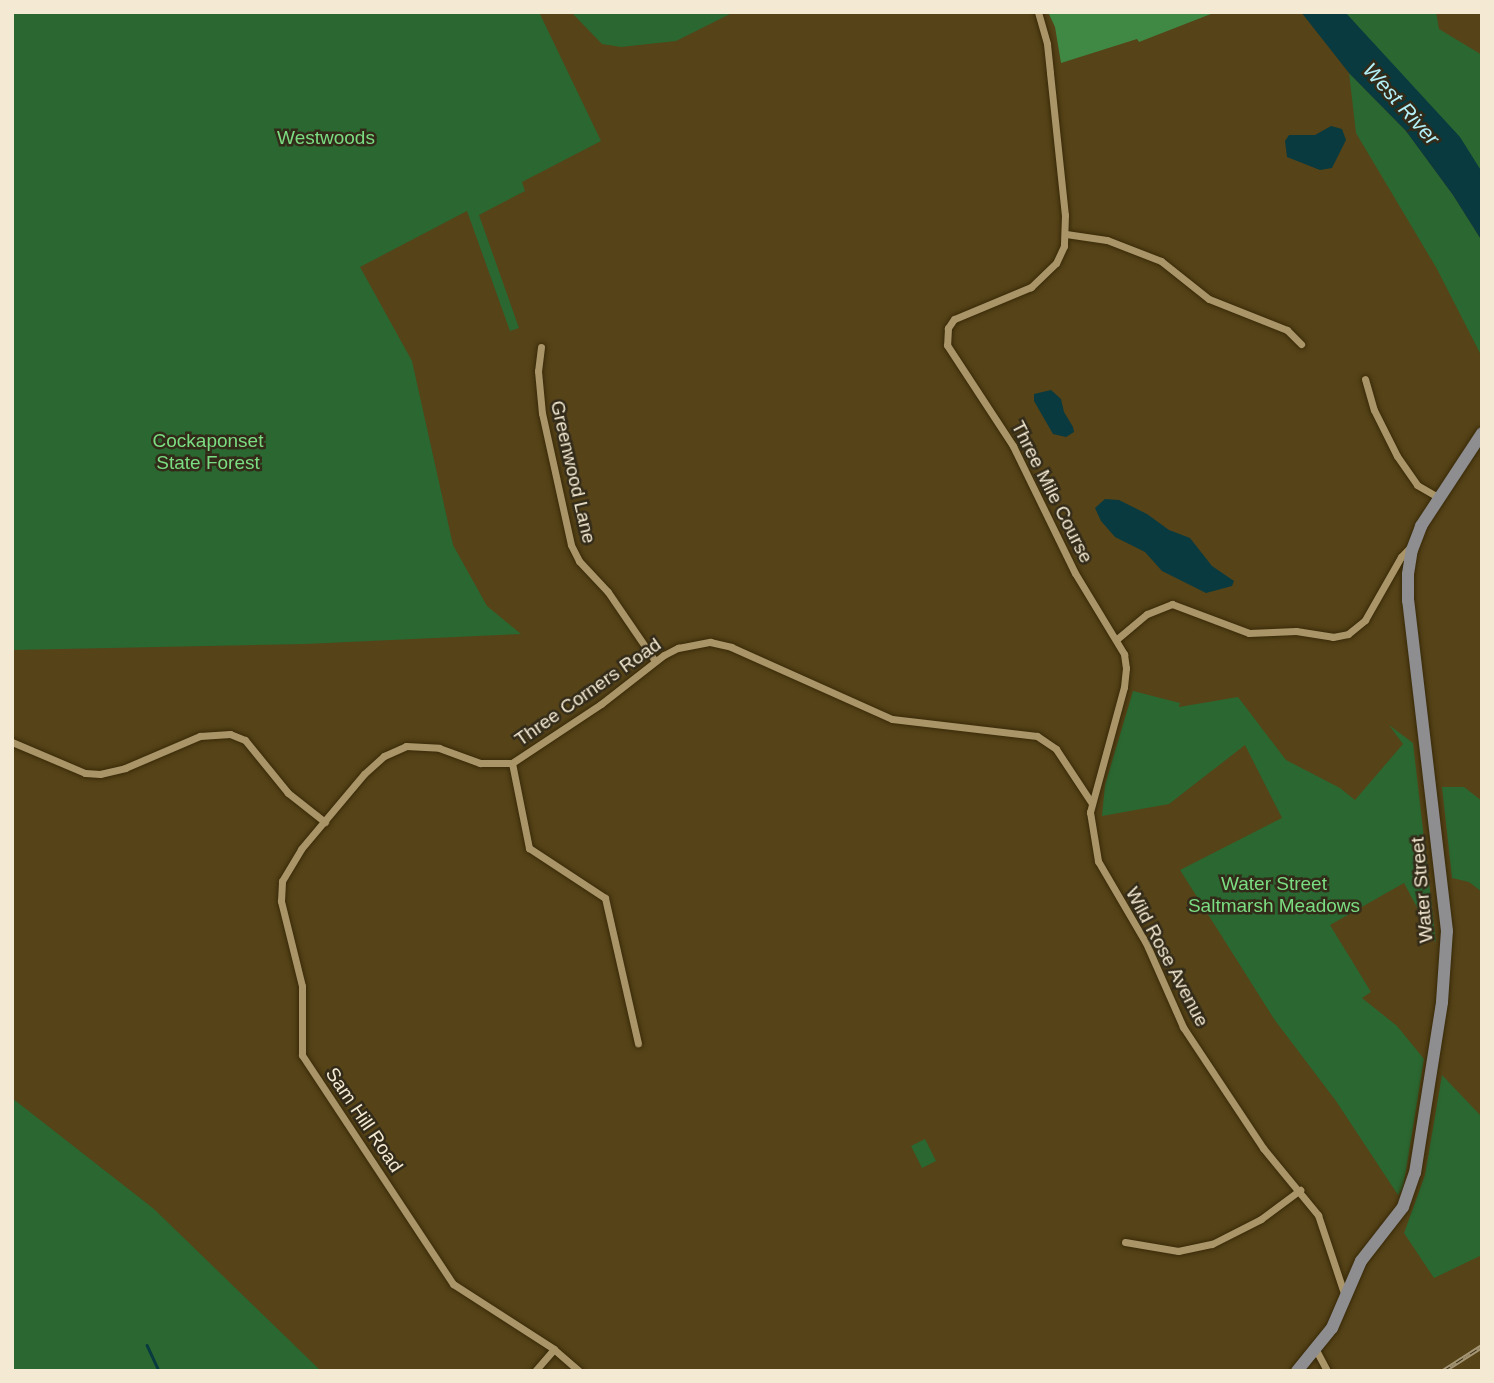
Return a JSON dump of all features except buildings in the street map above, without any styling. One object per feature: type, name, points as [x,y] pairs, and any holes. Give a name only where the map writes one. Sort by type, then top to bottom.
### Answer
[{"type":"main road","name":"Water Street","points":[[1297,1371],[1332,1328],[1361,1261],[1403,1207],[1415,1173],[1447,956],[1446,905],[1408,601],[1413,543],[1438,497],[1482,433]]},
{"type":"street","name":"Three Mile Course","points":[[1038,12],[1047,44],[1066,234],[1060,255],[1040,281],[1018,295],[954,319],[948,328],[946,340],[957,362],[1013,446],[1075,573],[1117,639]]},
{"type":"street","points":[[1066,234],[1107,240],[1161,261],[1209,299],[1287,330],[1301,344]]},
{"type":"street","name":"Greenwood Lane","points":[[541,347],[538,371],[542,413],[571,545],[579,561],[608,592],[655,661]]},
{"type":"street","points":[[1365,379],[1374,410],[1397,456],[1417,485],[1438,497]]},
{"type":"street","points":[[1117,639],[1152,611],[1172,604],[1248,633],[1289,631],[1333,637],[1348,634],[1365,620],[1401,557],[1413,543]]},
{"type":"street","name":"Wild Rose Avenue","points":[[1117,639],[1126,661],[1126,677],[1091,802],[1090,828],[1098,861],[1142,935],[1175,1013],[1263,1148],[1300,1190],[1322,1226],[1345,1297]]},
{"type":"street","name":"Three Corners Road","points":[[325,822],[373,764],[406,746],[439,748],[480,764],[512,763],[601,704],[655,661],[693,644],[720,643],[844,695],[892,719],[1037,736],[1056,749],[1091,802]]},
{"type":"street","points":[[12,742],[85,773],[100,774],[125,768],[200,736],[213,733],[235,736],[245,740],[288,793],[325,822]]},
{"type":"street","points":[[512,763],[530,848],[605,898],[638,1043]]},
{"type":"street","name":"Sam Hill Road","points":[[325,822],[284,873],[281,888],[302,986],[302,1055],[448,1279],[474,1300],[554,1349],[579,1371]]},
{"type":"street","points":[[1125,1242],[1178,1251],[1212,1244],[1261,1219],[1300,1190]]},
{"type":"street","points":[[535,1371],[554,1349]]},
{"type":"street","points":[[1316,1350],[1327,1371]]},
{"type":"green space","points":[[12,12],[539,12],[601,141],[522,182],[525,191],[479,215],[519,328],[510,331],[467,211],[360,267],[412,361],[453,545],[487,606],[521,634],[305,644],[12,650]]},
{"type":"green space","points":[[571,12],[734,12],[676,41],[621,47],[602,44]]},
{"type":"green space","points":[[1048,12],[1216,12],[1139,42],[1137,39],[1061,63],[1055,27]]},
{"type":"green space","points":[[1345,12],[1436,12],[1439,29],[1482,55],[1482,172]]},
{"type":"green space","points":[[1349,73],[1406,131],[1453,195],[1482,241],[1482,357],[1437,269],[1356,133]]},
{"type":"green space","name":"Water Street Saltmarsh Meadows","points":[[1133,691],[1180,703],[1179,707],[1238,697],[1286,760],[1340,788],[1355,800],[1403,744],[1389,725],[1413,743],[1436,943],[1404,883],[1330,925],[1371,992],[1362,998],[1397,1026],[1424,1059],[1403,1189],[1398,1195],[1336,1101],[1274,1019],[1180,870],[1282,818],[1245,745],[1169,804],[1102,816],[1105,785]]},
{"type":"green space","points":[[1442,787],[1464,787],[1482,801],[1482,892],[1469,882],[1452,878]]},
{"type":"green space","points":[[1442,1075],[1482,1117],[1482,1255],[1434,1278],[1404,1233],[1425,1175]]},
{"type":"green space","points":[[12,1098],[154,1209],[321,1371],[12,1371]]},
{"type":"green space","points":[[925,1139],[936,1161],[922,1168],[911,1146]]},
{"type":"water","name":"West River","points":[[1301,12],[1345,12],[1460,137],[1482,172],[1482,241],[1453,195],[1406,131],[1349,73]]},
{"type":"water","points":[[1331,126],[1342,129],[1346,140],[1332,168],[1320,170],[1287,157],[1285,141],[1289,135],[1315,135]]},
{"type":"water","points":[[1051,390],[1061,399],[1064,412],[1073,427],[1074,432],[1066,437],[1053,434],[1034,401],[1034,394]]},
{"type":"water","points":[[1105,499],[1119,500],[1147,514],[1169,530],[1190,538],[1212,566],[1234,581],[1232,586],[1206,593],[1162,571],[1145,552],[1115,537],[1101,521],[1095,508]]},
{"type":"waterway","points":[[147,1345],[159,1371]]},
{"type":"railway","points":[[1443,1371],[1482,1346]]},
{"type":"park label","name":"Westwoods","points":[[326,138]]},
{"type":"park label","name":"Cockaponset State Forest","points":[[208,452]]}]
